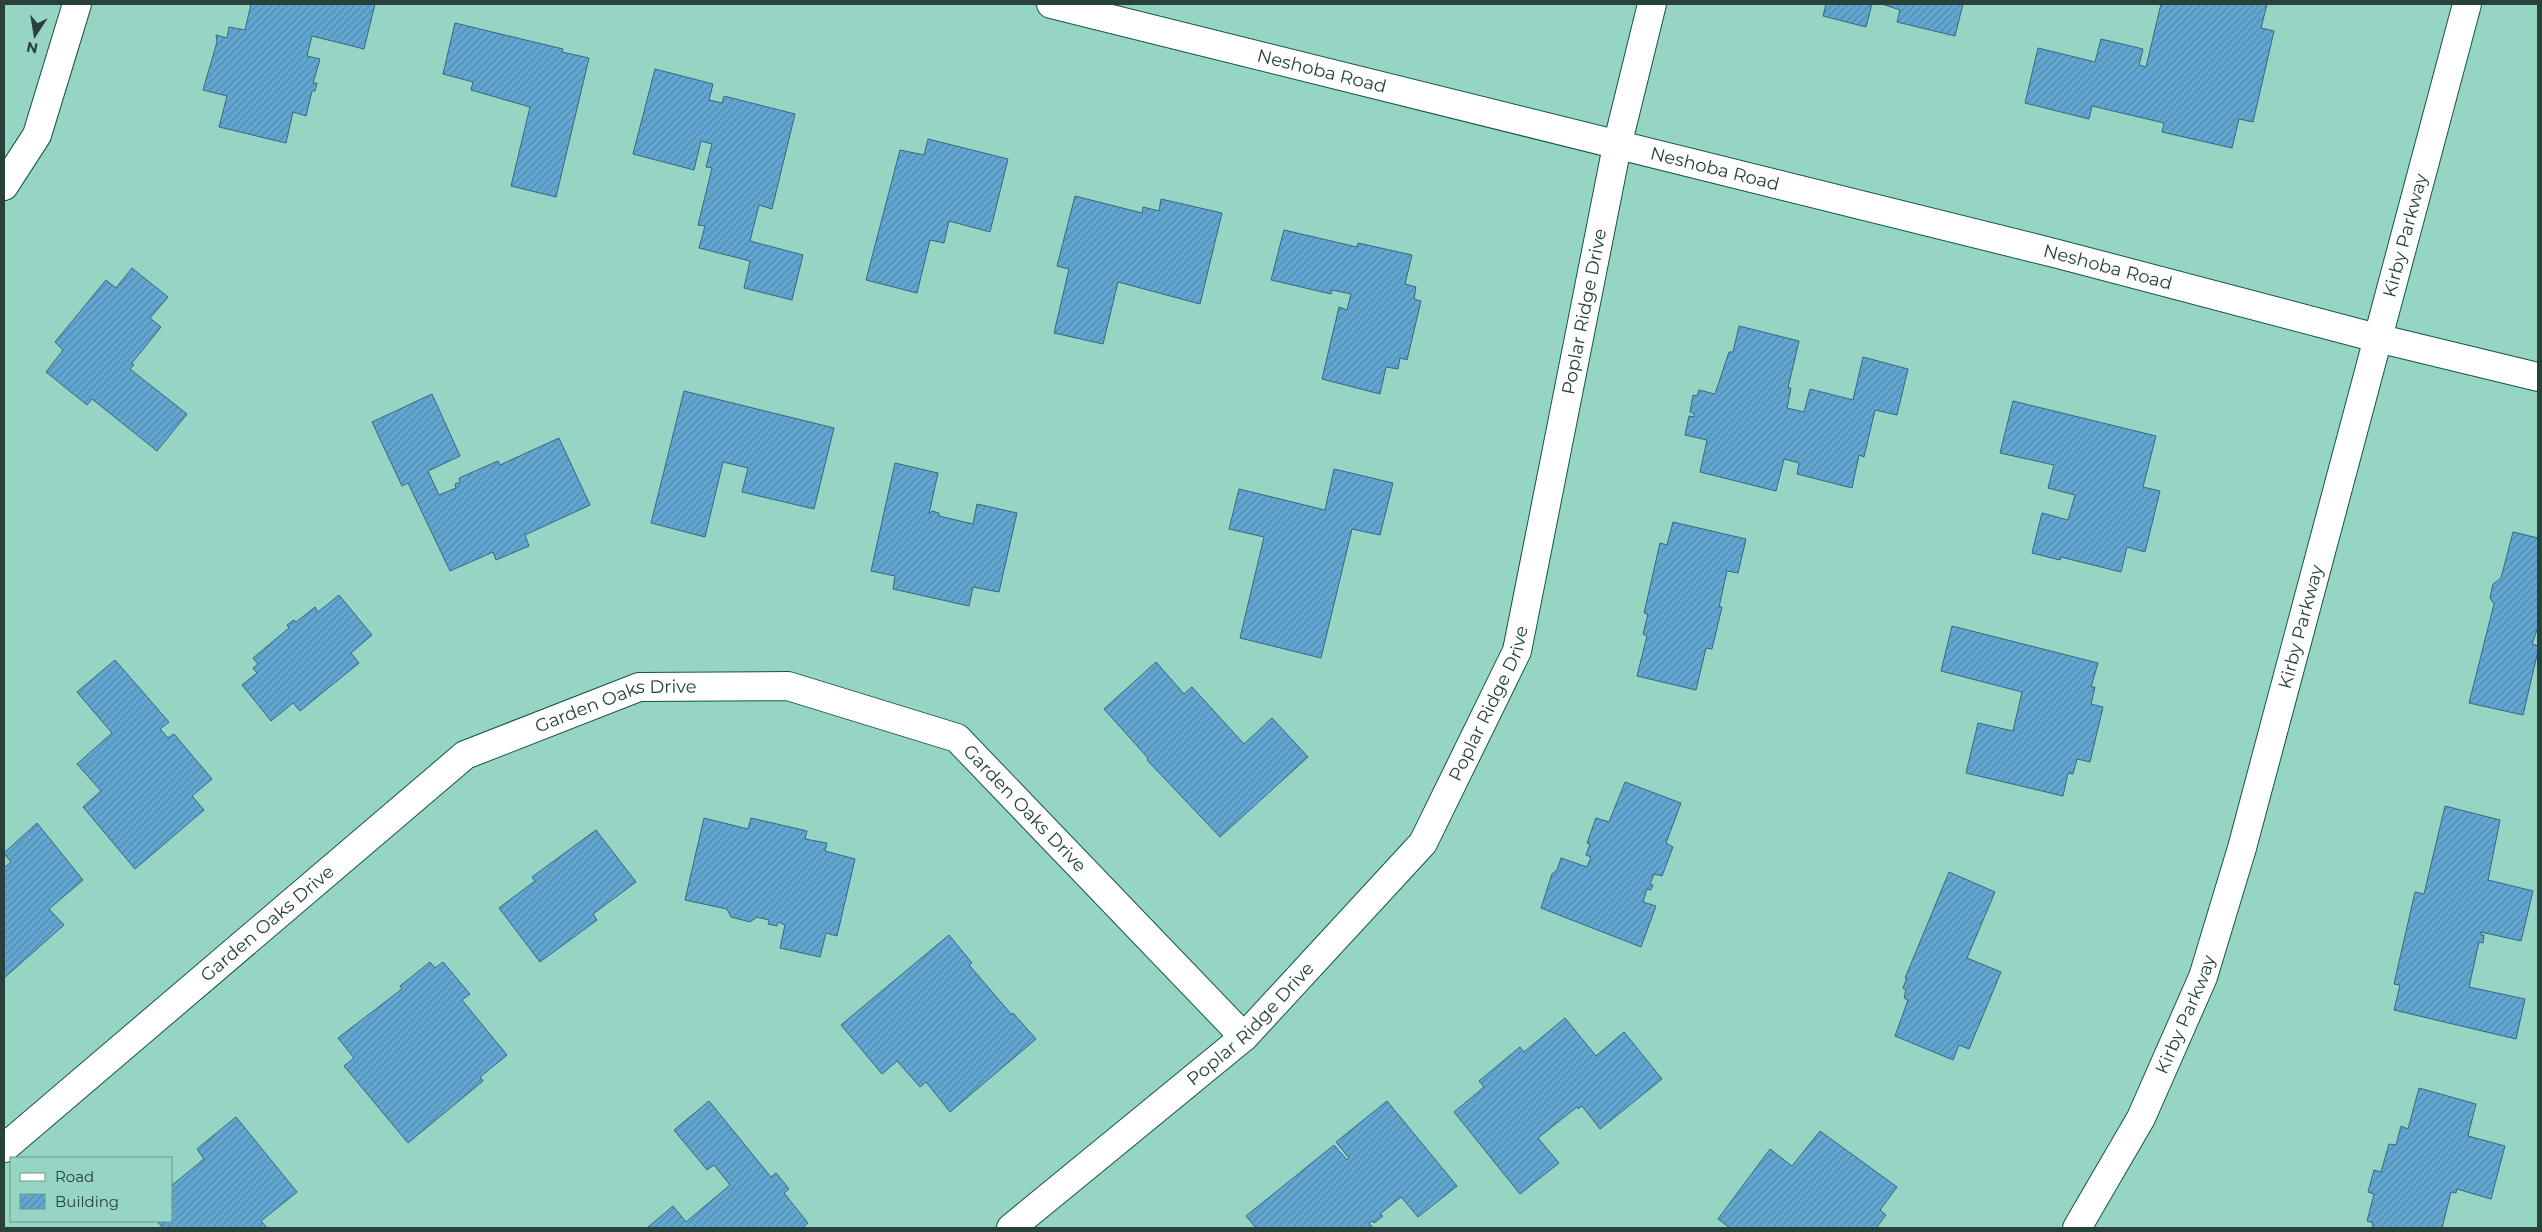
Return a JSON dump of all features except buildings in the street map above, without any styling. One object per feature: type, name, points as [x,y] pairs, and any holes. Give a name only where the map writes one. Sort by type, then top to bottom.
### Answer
[{"type":"street","points":[[4,186],[37,135],[77,4]]},
{"type":"street","name":"Neshoba Road","points":[[1051,4],[2058,254],[2377,338],[2538,377]]},
{"type":"street","name":"Poplar Ridge Drive","points":[[1011,1228],[1244,1037],[1423,843],[1517,651],[1617,146],[1652,4]]},
{"type":"street","name":"Kirby Parkway","points":[[2077,1228],[2141,1118],[2203,977],[2242,848],[2467,4]]},
{"type":"street","name":"Garden Oaks Drive","points":[[4,1148],[465,755],[639,687],[788,686],[957,738],[1244,1037]]}]
